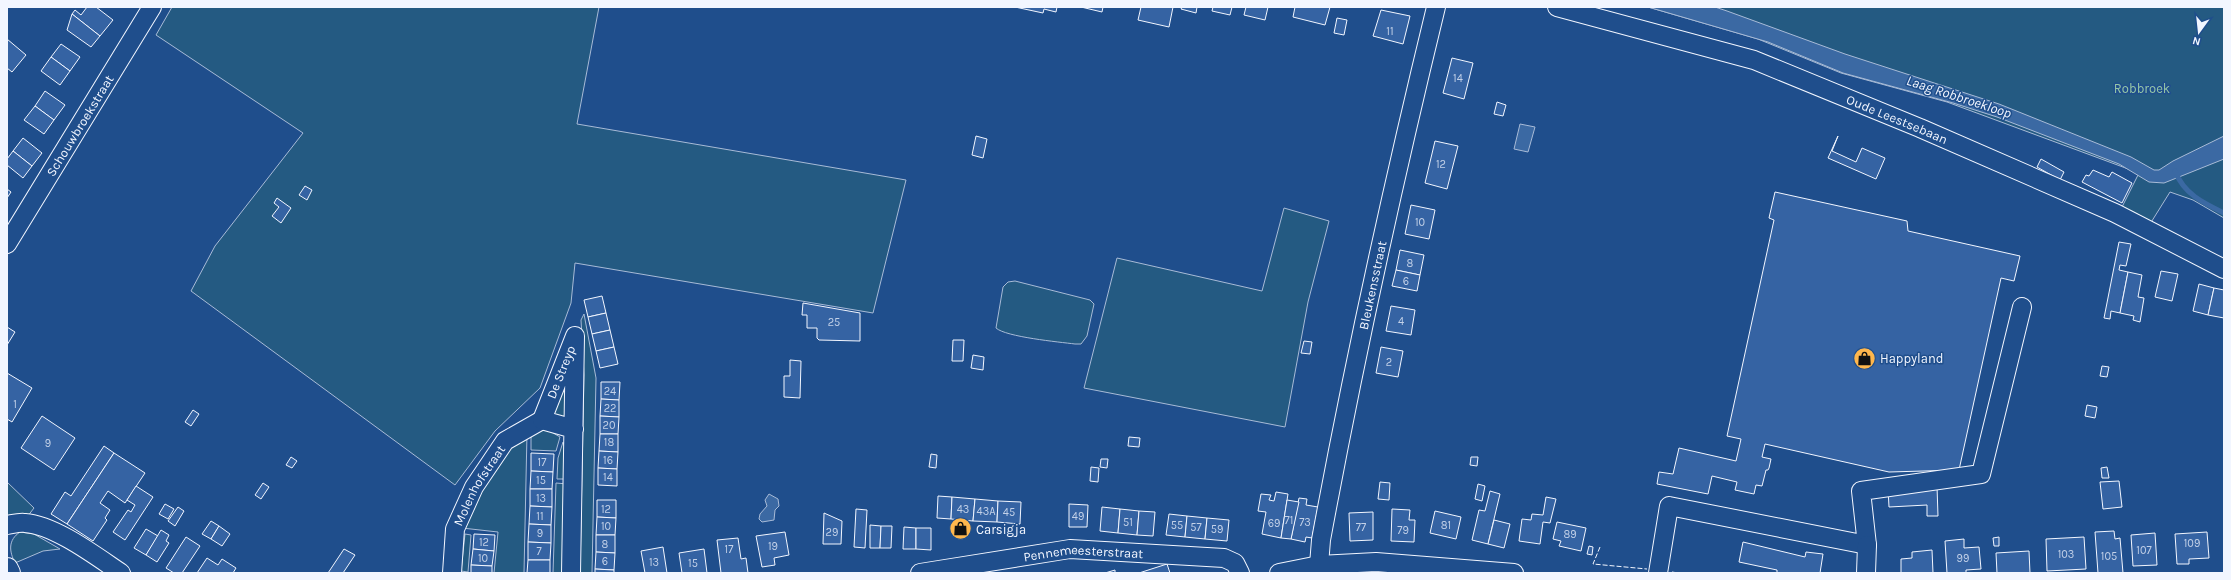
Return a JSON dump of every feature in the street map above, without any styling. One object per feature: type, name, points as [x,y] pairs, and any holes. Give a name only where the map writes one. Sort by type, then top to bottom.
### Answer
[{"type":"main road","points":[[7,569],[9,573]]},
{"type":"street","name":"Schouwbroekstraat","points":[[7,244],[152,7]]},
{"type":"street","name":"Bleukensstraat","points":[[1319,565],[1321,540],[1358,350],[1390,198],[1436,7]]},
{"type":"street","name":"Oude Leestsebaan","points":[[1557,7],[1754,60],[1920,128],[2115,214],[2224,269]]},
{"type":"street","points":[[1866,573],[1867,546],[1861,491],[1981,474],[2022,307]]},
{"type":"street","name":"De Streyp","points":[[542,420],[575,336],[571,573]]},
{"type":"street","points":[[542,420],[574,429]]},
{"type":"street","name":"Molenhofstraat","points":[[452,573],[455,529],[474,487],[505,441],[542,420]]},
{"type":"street","points":[[1658,573],[1670,506],[1867,546]]},
{"type":"street","points":[[7,525],[25,522],[46,528],[79,545],[122,573]]},
{"type":"street","name":"Pennemeesterstraat","points":[[920,573],[1070,549],[1224,558],[1235,563],[1240,573]]},
{"type":"street","points":[[1280,573],[1319,565],[1376,562],[1514,573]]},
{"type":"green space","points":[[172,7],[599,7],[577,124],[906,180],[873,313],[575,263],[571,303],[540,388],[495,431],[455,485],[191,291],[215,246],[303,133],[156,35]]},
{"type":"green space","name":"Robbroek","points":[[1648,7],[2224,7],[2224,218],[2193,200],[2170,192],[2150,224],[2121,209],[2138,175],[2131,170],[1947,102],[1841,73],[1758,39]]},
{"type":"green space","points":[[1284,208],[1329,221],[1308,302],[1285,427],[1084,388],[1117,258],[1262,291]]},
{"type":"green space","points":[[1015,281],[1090,300],[1094,304],[1087,336],[1081,344],[1033,339],[1010,334],[996,328],[1003,287],[1008,282]]},
{"type":"green space","points":[[584,314],[596,378],[592,573],[580,573],[584,375],[581,320]]},
{"type":"green space","points":[[567,373],[567,417],[553,417]]},
{"type":"green space","points":[[548,430],[560,437],[556,451],[531,450],[531,432]]},
{"type":"green space","points":[[527,433],[524,573],[494,573],[498,532],[462,528],[476,492],[507,448]]},
{"type":"green space","points":[[563,442],[566,451],[567,479],[557,479],[558,458]]},
{"type":"green space","points":[[7,482],[34,508],[27,517],[7,519]]},
{"type":"green space","points":[[556,483],[567,484],[564,573],[553,573]]},
{"type":"green space","points":[[20,532],[34,534],[60,549],[43,551],[15,563],[11,546],[13,539]]},
{"type":"green space","points":[[465,534],[471,535],[468,572],[461,571]]},
{"type":"water","name":"Laag Robbroekloop","points":[[1648,7],[1715,7],[1845,54],[1999,104],[2131,157],[2154,170],[2159,170],[2173,161],[2224,136],[2224,159],[2164,183],[2149,182],[2119,164],[1997,117],[1953,103],[1843,73],[1768,42]]},
{"type":"water","points":[[1520,124],[1535,127],[1528,152],[1514,149]]},
{"type":"water","points":[[769,494],[778,499],[779,506],[775,510],[774,520],[762,522],[759,519],[760,514],[767,506],[765,500]]},
{"type":"building","points":[[87,7],[96,7],[113,20],[100,36],[72,14],[75,10],[81,15]]},
{"type":"building","points":[[1015,7],[1057,7],[1056,12],[1044,9],[1043,13]]},
{"type":"building","points":[[1081,7],[1103,7],[1102,12]]},
{"type":"building","points":[[1141,7],[1173,7],[1169,27],[1138,20]]},
{"type":"building","points":[[1182,7],[1197,7],[1196,13],[1181,9]]},
{"type":"building","points":[[1213,7],[1232,7],[1230,15],[1212,11]]},
{"type":"building","points":[[1246,7],[1268,7],[1265,20],[1244,15]]},
{"type":"building","points":[[1295,7],[1330,7],[1325,25],[1293,17]]},
{"type":"building","points":[[1381,10],[1410,16],[1403,44],[1373,36]]},
{"type":"building","points":[[72,14],[100,36],[91,47],[67,30]]},
{"type":"building","points":[[1337,18],[1347,20],[1344,35],[1334,33]]},
{"type":"building","points":[[7,39],[26,55],[12,72],[7,68]]},
{"type":"building","points":[[61,44],[80,57],[70,71],[51,57]]},
{"type":"building","points":[[51,57],[70,71],[60,85],[41,71]]},
{"type":"building","points":[[1452,58],[1473,63],[1464,99],[1443,93]]},
{"type":"building","points":[[45,91],[65,105],[54,120],[35,106]]},
{"type":"building","points":[[1497,102],[1506,105],[1503,116],[1494,114]]},
{"type":"building","points":[[35,106],[54,120],[44,134],[24,120]]},
{"type":"building","points":[[976,136],[987,139],[983,158],[972,155]]},
{"type":"building","points":[[1838,136],[1832,151],[1856,162],[1862,148],[1885,158],[1876,179],[1828,158]]},
{"type":"building","points":[[23,138],[42,153],[32,166],[13,151]]},
{"type":"building","points":[[1435,141],[1458,146],[1447,189],[1425,183]]},
{"type":"building","points":[[13,151],[32,166],[23,178],[7,165],[7,159]]},
{"type":"building","points":[[2041,159],[2064,172],[2060,180],[2037,167]]},
{"type":"building","points":[[2093,170],[2109,177],[2112,172],[2132,183],[2122,203],[2082,182],[2086,175],[2089,176]]},
{"type":"building","points":[[305,186],[312,190],[307,200],[299,195]]},
{"type":"building","points":[[7,189],[11,192],[7,198]]},
{"type":"building","name":"Happyland","points":[[1775,192],[1907,221],[1908,231],[2020,256],[2014,281],[2001,278],[1959,470],[1889,472],[1765,444],[1762,457],[1771,459],[1769,468],[1766,470],[1762,486],[1756,485],[1754,494],[1735,490],[1737,482],[1712,476],[1708,494],[1657,484],[1659,472],[1673,474],[1679,448],[1736,461],[1741,439],[1727,436],[1774,220],[1769,218]]},
{"type":"building","points":[[277,198],[291,208],[281,223],[272,216],[279,207],[274,203]]},
{"type":"building","points":[[1411,205],[1435,210],[1429,239],[1405,234]]},
{"type":"building","points":[[2119,242],[2131,244],[2126,266],[2120,265],[2119,270],[2128,272],[2120,313],[2111,311],[2110,319],[2104,318]]},
{"type":"building","points":[[1400,250],[1424,255],[1420,275],[1396,270]]},
{"type":"building","points":[[1396,270],[1420,275],[1417,291],[1392,286]]},
{"type":"building","points":[[2161,271],[2178,274],[2172,301],[2155,297]]},
{"type":"building","points":[[2128,272],[2142,275],[2138,297],[2144,298],[2140,322],[2133,320],[2134,316],[2120,313]]},
{"type":"building","points":[[2199,284],[2214,288],[2208,315],[2193,311]]},
{"type":"building","points":[[2214,288],[2224,290],[2224,318],[2208,315]]},
{"type":"building","points":[[602,296],[606,313],[588,317],[584,300]]},
{"type":"building","points":[[803,303],[860,313],[860,341],[819,340],[817,338],[817,328],[807,328],[807,315],[802,315]]},
{"type":"building","points":[[1391,306],[1415,310],[1411,335],[1386,331]]},
{"type":"building","points":[[606,313],[610,330],[592,334],[588,317]]},
{"type":"building","points":[[7,327],[15,332],[7,345]]},
{"type":"building","points":[[610,330],[614,347],[596,351],[592,334]]},
{"type":"building","points":[[953,340],[964,340],[963,361],[952,361]]},
{"type":"building","points":[[1304,341],[1312,342],[1310,354],[1301,353]]},
{"type":"building","points":[[614,347],[618,364],[600,368],[596,351]]},
{"type":"building","points":[[1381,347],[1403,351],[1398,377],[1376,373]]},
{"type":"building","points":[[973,355],[984,357],[983,370],[971,368]]},
{"type":"building","points":[[790,360],[801,361],[800,398],[784,397],[784,376],[790,376]]},
{"type":"building","points":[[2102,366],[2109,367],[2107,377],[2100,376]]},
{"type":"building","points":[[7,373],[32,388],[12,422],[7,419]]},
{"type":"building","points":[[601,382],[620,382],[619,400],[601,399]]},
{"type":"building","points":[[601,399],[619,400],[619,417],[600,416]]},
{"type":"building","points":[[2087,405],[2097,407],[2095,418],[2085,416]]},
{"type":"building","points":[[193,410],[199,414],[191,426],[185,422]]},
{"type":"building","points":[[42,416],[75,438],[54,470],[21,448]]},
{"type":"building","points":[[600,416],[619,417],[618,434],[600,434]]},
{"type":"building","points":[[600,434],[618,434],[618,452],[599,451]]},
{"type":"building","points":[[1129,437],[1140,438],[1139,447],[1128,446]]},
{"type":"building","points":[[104,446],[114,453],[67,524],[51,514],[65,492],[71,496]]},
{"type":"building","points":[[599,451],[618,452],[617,469],[598,468]]},
{"type":"building","points":[[114,453],[145,473],[125,503],[108,491],[100,503],[110,510],[105,518],[107,520],[93,541],[67,524]]},
{"type":"building","points":[[531,453],[554,454],[553,472],[531,471]]},
{"type":"building","points":[[931,454],[937,455],[936,468],[929,467]]},
{"type":"building","points":[[291,457],[297,461],[292,468],[286,465]]},
{"type":"building","points":[[1471,457],[1478,457],[1477,466],[1470,465]]},
{"type":"building","points":[[1101,459],[1108,459],[1107,468],[1100,467]]},
{"type":"building","points":[[1091,467],[1099,468],[1098,482],[1090,481]]},
{"type":"building","points":[[2107,467],[2109,478],[2102,478],[2101,468]]},
{"type":"building","points":[[598,468],[617,469],[617,486],[598,485]]},
{"type":"building","points":[[531,471],[553,472],[552,489],[530,489]]},
{"type":"building","points":[[2119,481],[2122,507],[2103,509],[2100,482]]},
{"type":"building","points":[[1380,482],[1390,483],[1389,500],[1378,499]]},
{"type":"building","points":[[263,483],[269,487],[261,499],[255,495]]},
{"type":"building","points":[[1478,484],[1485,486],[1482,501],[1475,499]]},
{"type":"building","points":[[136,486],[153,497],[125,540],[113,532],[128,510],[131,512],[135,505],[127,500]]},
{"type":"building","points":[[1937,486],[1938,516],[1927,516],[1927,505],[1889,507],[1888,489]]},
{"type":"building","points":[[530,489],[552,489],[552,507],[530,506]]},
{"type":"building","points":[[1490,491],[1500,494],[1488,544],[1472,540],[1479,510],[1485,511]]},
{"type":"building","points":[[1276,492],[1288,494],[1281,538],[1262,534],[1266,512],[1258,511],[1261,494],[1271,495],[1269,500],[1274,501]]},
{"type":"building","points":[[938,496],[952,497],[951,519],[937,518]]},
{"type":"building","points":[[952,497],[975,499],[973,521],[951,519]]},
{"type":"building","points":[[1546,497],[1556,499],[1550,523],[1543,522],[1540,544],[1519,541],[1522,519],[1531,520],[1532,514],[1543,515]]},
{"type":"building","points":[[1299,498],[1307,499],[1306,505],[1318,507],[1312,538],[1306,537],[1305,542],[1291,539]]},
{"type":"building","points":[[975,499],[998,501],[997,522],[973,521]]},
{"type":"building","points":[[597,500],[616,500],[616,518],[597,517]]},
{"type":"building","points":[[1287,500],[1299,502],[1291,539],[1281,538]]},
{"type":"building","points":[[998,501],[1021,502],[1020,524],[997,522]]},
{"type":"building","points":[[165,504],[174,509],[168,519],[159,514]]},
{"type":"building","points":[[1069,504],[1088,505],[1087,527],[1069,527]]},
{"type":"building","points":[[530,506],[552,507],[551,525],[529,524]]},
{"type":"building","points":[[178,507],[184,511],[175,526],[168,521]]},
{"type":"building","points":[[1102,507],[1120,509],[1118,533],[1100,531]]},
{"type":"building","points":[[856,509],[867,510],[865,548],[854,547]]},
{"type":"building","points":[[1120,509],[1139,511],[1137,535],[1118,533]]},
{"type":"building","points":[[1392,509],[1410,510],[1409,520],[1415,520],[1414,542],[1391,541]]},
{"type":"building","points":[[1139,511],[1155,512],[1153,536],[1137,535]]},
{"type":"building","points":[[1435,511],[1461,517],[1456,539],[1430,533]]},
{"type":"building","points":[[1373,512],[1373,540],[1350,541],[1349,513]]},
{"type":"building","points":[[824,513],[842,521],[841,544],[823,544]]},
{"type":"building","points":[[1169,514],[1187,516],[1185,537],[1166,535]]},
{"type":"building","points":[[1187,516],[1207,518],[1205,539],[1185,537]]},
{"type":"building","points":[[597,517],[616,518],[615,535],[596,535]]},
{"type":"building","points":[[1207,518],[1229,520],[1227,541],[1205,539]]},
{"type":"building","points":[[1494,520],[1510,524],[1504,548],[1488,544]]},
{"type":"building","points":[[211,521],[219,526],[211,539],[202,534]]},
{"type":"building","points":[[1557,522],[1586,528],[1581,551],[1559,546],[1561,541],[1553,539]]},
{"type":"building","points":[[529,524],[551,525],[551,543],[528,542]]},
{"type":"building","points":[[870,525],[881,526],[880,548],[870,548]]},
{"type":"building","points":[[219,526],[230,534],[222,546],[211,539]]},
{"type":"building","points":[[881,526],[892,526],[891,548],[880,548]]},
{"type":"building","points":[[904,527],[916,528],[916,549],[903,549]]},
{"type":"building","points":[[916,528],[931,528],[931,550],[916,549]]},
{"type":"building","points":[[146,529],[158,536],[146,555],[134,548]]},
{"type":"building","points":[[161,530],[169,535],[166,541],[169,543],[157,562],[146,555]]},
{"type":"building","points":[[2114,531],[2115,539],[2120,538],[2123,573],[2098,573],[2095,532]]},
{"type":"building","points":[[785,532],[789,555],[774,558],[775,565],[762,567],[756,536]]},
{"type":"building","points":[[2207,532],[2209,558],[2189,559],[2189,564],[2177,564],[2175,534]]},
{"type":"building","points":[[2155,533],[2157,565],[2133,566],[2131,535]]},
{"type":"building","points":[[474,534],[495,535],[494,551],[473,549]]},
{"type":"building","points":[[596,535],[615,535],[615,553],[596,552]]},
{"type":"building","points":[[186,537],[200,546],[182,573],[174,573],[166,568]]},
{"type":"building","points":[[1999,537],[1999,546],[1994,546],[1993,538]]},
{"type":"building","points":[[2084,537],[2086,569],[2047,571],[2046,539]]},
{"type":"building","points":[[738,538],[741,559],[746,558],[748,573],[721,573],[717,540]]},
{"type":"building","points":[[1964,539],[1964,548],[1979,547],[1981,569],[1966,570],[1966,573],[1947,573],[1945,541]]},
{"type":"building","points":[[528,542],[551,543],[550,560],[528,560]]},
{"type":"building","points":[[1743,542],[1805,557],[1806,552],[1823,554],[1820,573],[1777,573],[1777,570],[1739,562]]},
{"type":"building","points":[[1589,546],[1593,547],[1592,555],[1587,554]]},
{"type":"building","points":[[663,547],[667,573],[645,573],[641,551]]},
{"type":"building","points":[[344,549],[355,555],[343,573],[328,573]]},
{"type":"building","points":[[473,549],[494,551],[492,566],[471,565]]},
{"type":"building","points":[[704,549],[707,573],[682,573],[679,553]]},
{"type":"building","points":[[1932,550],[1933,573],[1901,573],[1901,559],[1912,558],[1912,552]]},
{"type":"building","points":[[2029,551],[2030,573],[1997,573],[1996,553]]},
{"type":"building","points":[[596,552],[615,553],[614,570],[595,569]]},
{"type":"building","points":[[207,558],[218,565],[222,559],[236,568],[233,573],[197,573]]},
{"type":"building","points":[[528,560],[550,560],[550,573],[527,573]]},
{"type":"building","points":[[1167,564],[1170,573],[1139,573]]},
{"type":"building","points":[[471,565],[492,566],[492,573],[471,573]]},
{"type":"building","points":[[595,569],[614,570],[614,573],[595,573]]},
{"type":"building","points":[[1115,570],[1115,573],[1105,573]]},
{"type":"waterway","points":[[2175,171],[2189,192],[2195,197],[2224,213]]},
{"type":"fence","points":[[1600,547],[1593,564],[1647,569]]},
{"type":"fence","points":[[1672,572],[1678,573]]},
{"type":"place","name":"Happyland","points":[[1864,358]]},
{"type":"place","name":"Carsigja","points":[[960,529]]}]
